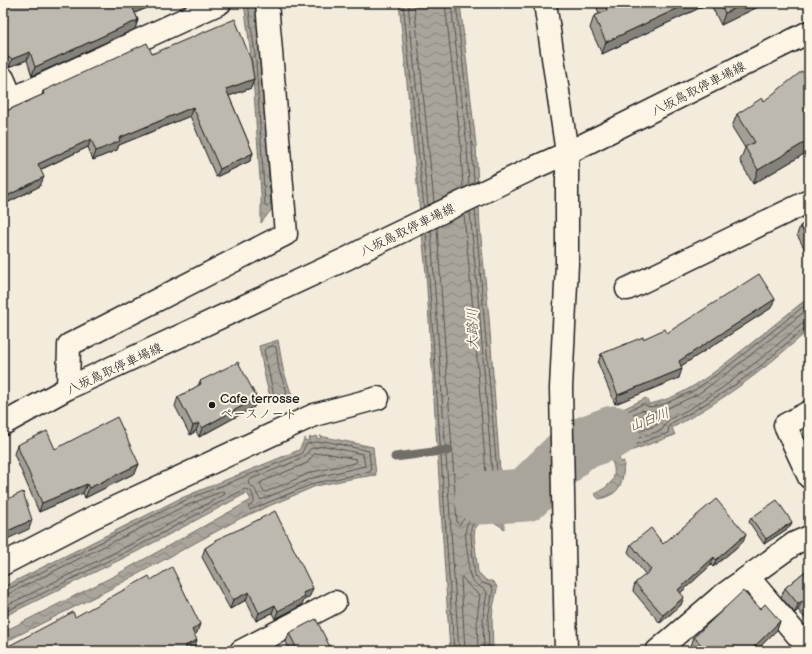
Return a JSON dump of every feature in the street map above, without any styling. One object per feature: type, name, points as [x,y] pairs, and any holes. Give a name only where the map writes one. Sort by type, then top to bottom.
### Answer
[{"type":"street","points":[[3,78],[7,101],[220,3]]},
{"type":"street","points":[[68,388],[69,345],[286,234],[267,3]]},
{"type":"street","points":[[545,3],[567,153],[567,264],[561,388],[566,651]]},
{"type":"street","name":"八坂鳥取停車場線","points":[[3,424],[68,388],[348,258],[567,153],[809,32]]},
{"type":"street","points":[[627,289],[809,201]]},
{"type":"street","points":[[3,564],[94,517],[314,415],[378,398]]},
{"type":"street","points":[[809,412],[785,425],[809,477]]},
{"type":"street","points":[[657,651],[719,598],[795,543],[809,537]]},
{"type":"street","points":[[748,577],[809,649]]},
{"type":"street","points":[[241,651],[335,602]]},
{"type":"water","points":[[244,3],[257,3],[275,205],[261,223],[261,193],[252,63]]},
{"type":"water","name":"大路川","points":[[399,3],[460,3],[476,145],[480,228],[489,318],[501,485],[533,490],[534,499],[531,500],[530,503],[504,512],[504,529],[493,522],[480,522],[475,529],[474,536],[478,572],[487,581],[492,581],[496,585],[497,589],[492,619],[493,651],[450,651],[426,273]]},
{"type":"water","points":[[809,297],[809,330],[765,367],[732,392],[672,428],[675,435],[619,456],[620,462],[624,461],[623,475],[620,486],[607,497],[599,499],[594,494],[605,488],[613,480],[614,470],[612,462],[607,455],[599,449],[599,446],[592,449],[593,452],[574,457],[572,423],[583,426],[592,421],[604,418],[646,398],[649,404],[676,395],[702,380],[726,363]]},
{"type":"water","points":[[278,340],[283,369],[292,396],[272,403],[259,346]]},
{"type":"water","points":[[317,436],[317,439],[321,438],[320,436],[373,447],[376,475],[316,486],[241,518],[114,587],[3,643],[3,632],[114,576],[251,500],[247,493],[136,552],[3,617],[3,587],[179,499],[299,450],[305,438],[306,441],[310,440],[309,438]]},
{"type":"building","points":[[3,3],[141,3],[132,6],[138,20],[35,67],[30,52],[12,59],[7,57],[3,58]]},
{"type":"building","points":[[604,3],[689,3],[606,42],[594,16],[607,11]]},
{"type":"building","points":[[720,3],[746,3],[725,13]]},
{"type":"building","points":[[235,19],[251,60],[254,79],[226,89],[253,153],[220,169],[193,107],[119,138],[120,141],[96,151],[91,139],[38,164],[44,177],[3,198],[3,110],[4,112],[44,94],[43,91],[147,43],[152,54]]},
{"type":"building","points":[[802,71],[809,80],[809,140],[758,170],[745,147],[755,142],[737,114],[762,98],[764,101]]},
{"type":"building","points":[[809,221],[809,242],[800,226]]},
{"type":"building","points":[[759,274],[775,299],[679,361],[682,369],[618,395],[601,354],[643,337],[643,339],[665,329],[667,333]]},
{"type":"building","points":[[238,362],[257,398],[202,428],[199,423],[193,426],[178,397],[201,384],[200,381]]},
{"type":"building","points":[[117,417],[139,464],[89,488],[87,484],[42,503],[17,445],[47,431],[55,449]]},
{"type":"building","points":[[23,492],[32,520],[3,533],[3,501]]},
{"type":"building","points":[[716,499],[746,534],[716,560],[714,557],[678,590],[684,597],[663,615],[635,583],[651,570],[631,544],[651,528],[663,544]]},
{"type":"building","points":[[777,500],[792,522],[766,539],[751,518]]},
{"type":"building","points":[[275,511],[313,588],[303,593],[305,597],[278,611],[275,605],[259,613],[249,592],[233,600],[205,548],[216,541],[215,540]]},
{"type":"building","points":[[172,567],[200,624],[192,630],[197,640],[185,646],[188,651],[3,651],[3,649],[73,612],[75,617],[149,576],[151,580]]},
{"type":"building","points":[[809,568],[809,610],[802,601],[798,604],[785,588]]},
{"type":"building","points":[[743,591],[760,609],[765,604],[780,621],[750,651],[703,651],[705,649],[694,637]]},
{"type":"building","points":[[316,619],[332,651],[298,651],[289,633]]},
{"type":"waterway","name":"山白川","points":[[481,498],[526,495],[576,446],[613,432]]},
{"type":"waterway","points":[[395,457],[449,450]]},
{"type":"place","name":"Cafe terrosse ペースノート","points":[[212,405]]}]
